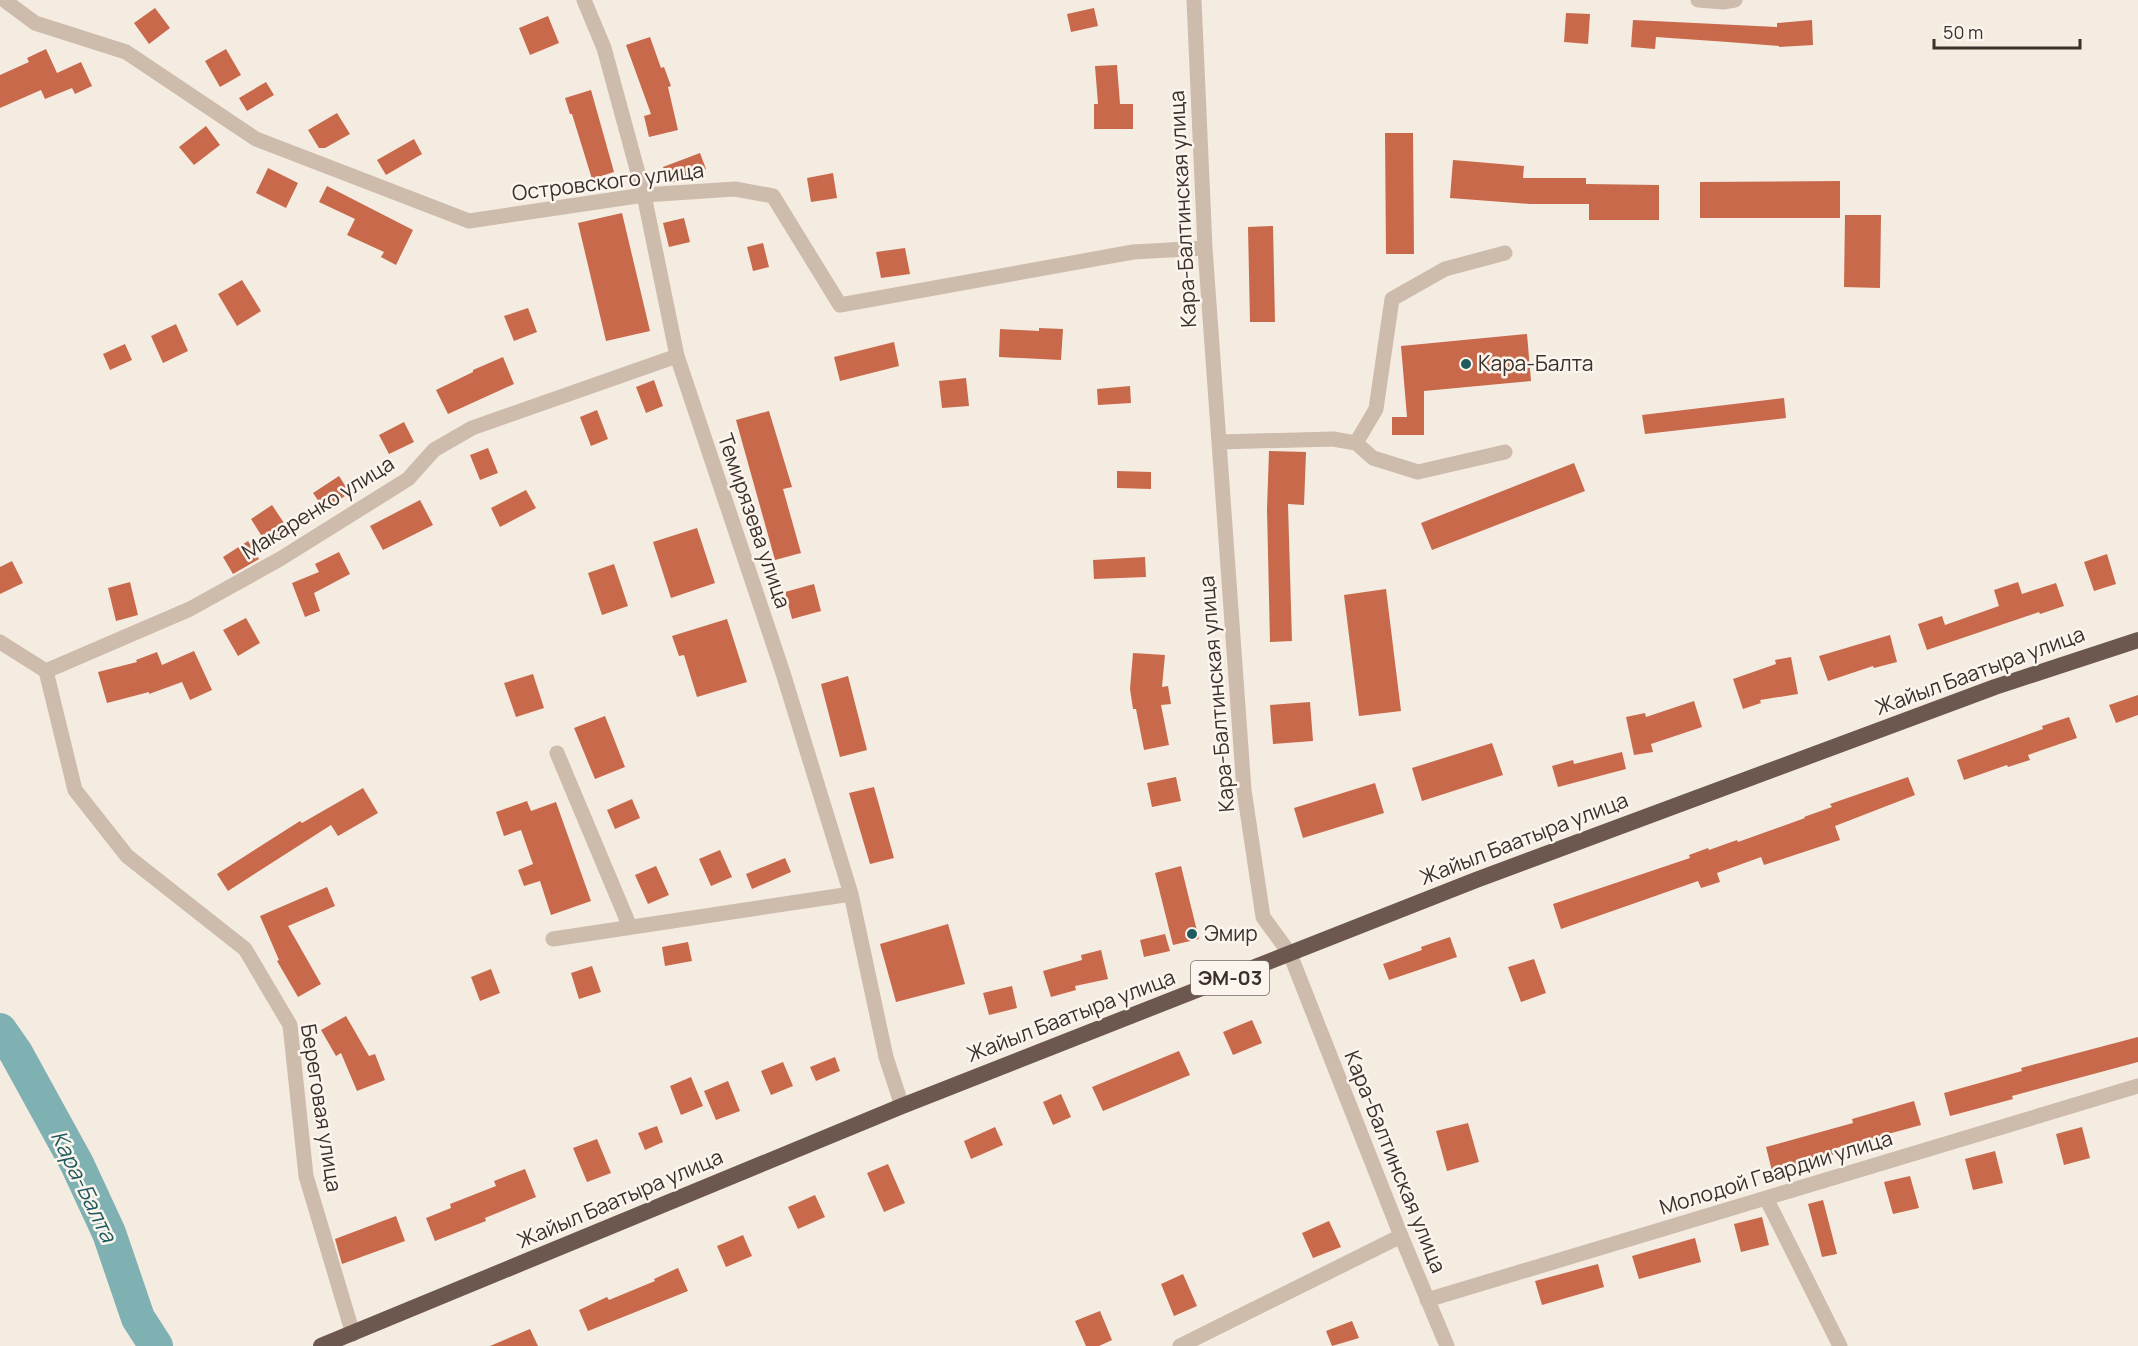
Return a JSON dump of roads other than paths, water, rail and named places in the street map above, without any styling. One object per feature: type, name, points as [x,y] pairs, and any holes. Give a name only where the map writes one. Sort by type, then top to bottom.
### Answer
[{"type":"highway","name":"Жайыл Баатыра улица","points":[[328,1345],[902,1106],[1476,880],[1995,687],[2138,640]]},
{"type":"street","name":"Островского улица","points":[[4,0],[35,23],[126,52],[256,139],[469,221],[644,195],[735,189],[773,196],[840,305],[1133,252],[1205,248]]},
{"type":"street","name":"Темирязева улица","points":[[584,0],[604,48],[644,195],[677,356],[783,673],[851,894],[886,1057],[902,1106]]},
{"type":"street","name":"Кара-Балтинская улица","points":[[1194,0],[1205,248],[1244,790],[1263,917],[1290,954],[1401,1236],[1447,1346]]},
{"type":"street","points":[[1698,0],[1723,2],[1735,0]]},
{"type":"street","points":[[1356,443],[1376,409],[1392,299],[1444,269],[1505,253]]},
{"type":"street","name":"Макаренко улица","points":[[46,671],[190,609],[280,559],[408,479],[434,450],[472,428],[677,356]]},
{"type":"street","points":[[1219,442],[1333,439],[1356,443],[1373,458],[1418,472],[1505,452]]},
{"type":"street","points":[[0,642],[46,671]]},
{"type":"street","name":"Береговая улица","points":[[46,671],[75,790],[127,856],[245,950],[290,1025],[306,1176],[352,1334]]},
{"type":"street","points":[[557,753],[630,927]]},
{"type":"street","points":[[553,939],[851,894]]},
{"type":"street","name":"Молодой Гвардии улица","points":[[1427,1299],[2138,1086]]},
{"type":"street","points":[[1766,1198],[1840,1346]]},
{"type":"street","points":[[1180,1346],[1401,1236]]},
{"type":"waterway","name":"Кара-Балта","points":[[0,1030],[16,1053],[77,1164],[109,1233],[138,1318],[156,1346]]},
{"type":"place","name":"Кара-Балта","points":[[1466,364]]},
{"type":"place","name":"Эмир","points":[[1192,934]]}]
